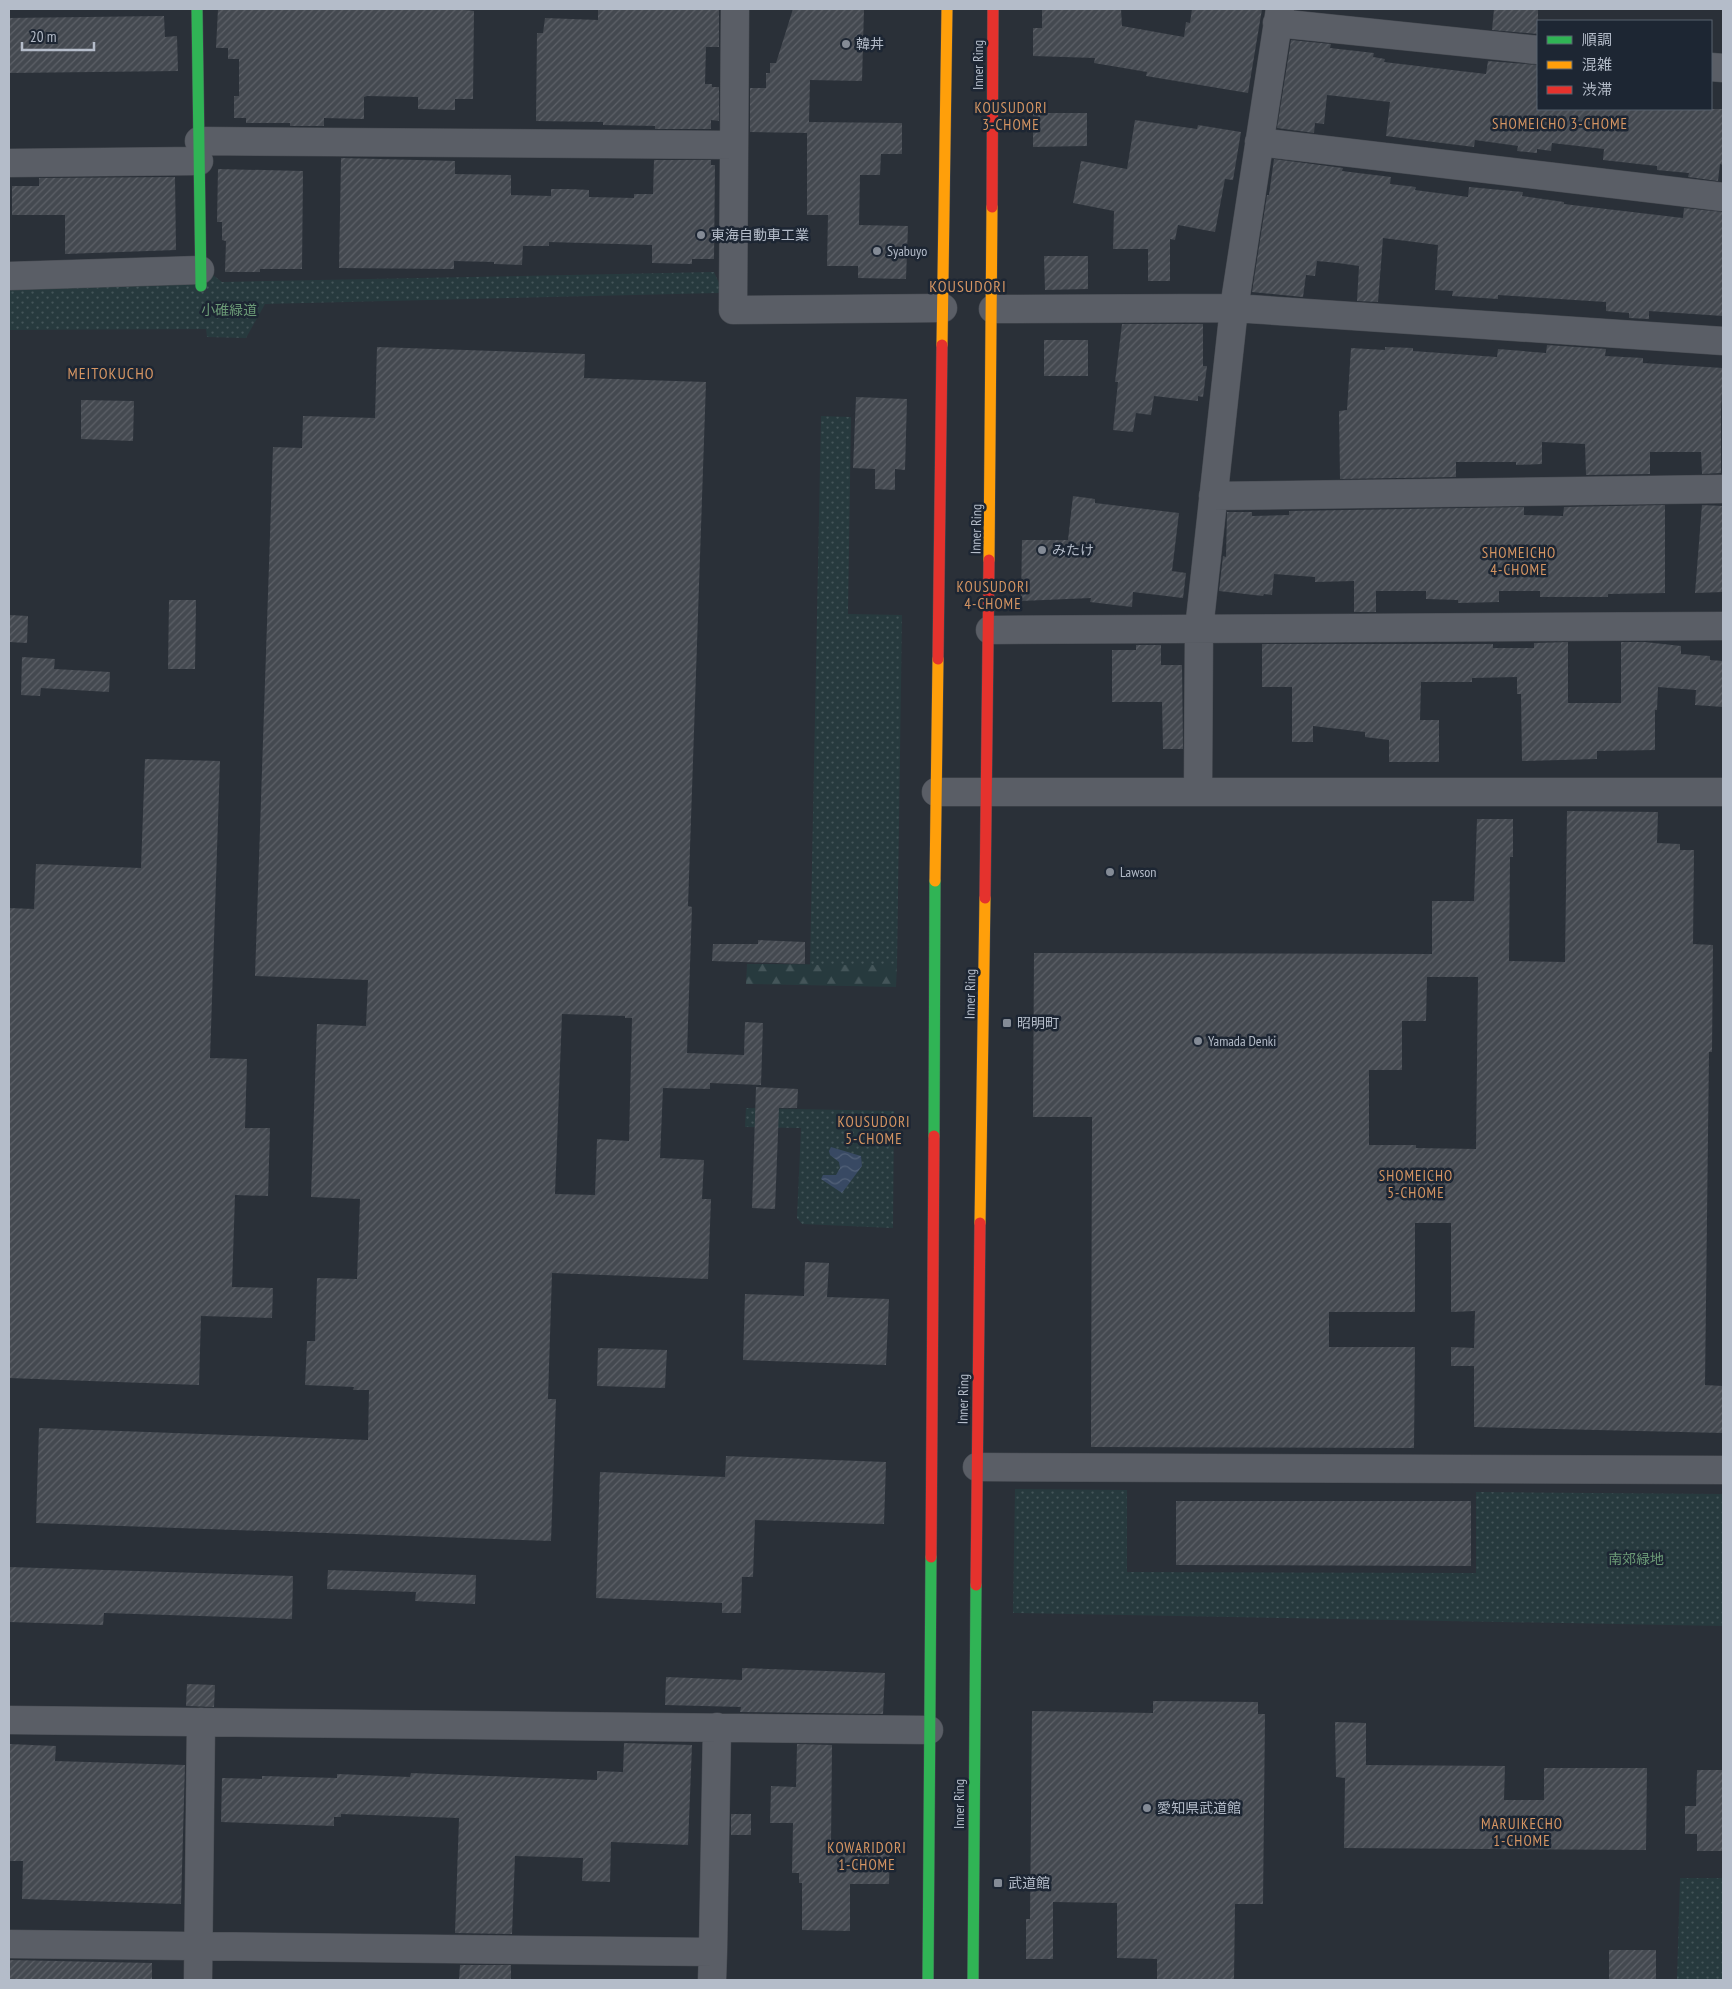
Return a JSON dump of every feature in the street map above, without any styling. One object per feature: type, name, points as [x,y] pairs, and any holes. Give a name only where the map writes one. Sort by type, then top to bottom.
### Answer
[{"type":"main road","points":[[197,9],[201,278]]},
{"type":"main road","points":[[928,1980],[936,792],[947,9]]},
{"type":"main road","name":"Inner Ring","points":[[973,1980],[977,1467],[990,630],[993,9]]},
{"type":"street","points":[[735,9],[733,310],[944,308]]},
{"type":"street","points":[[1198,792],[1199,629],[1234,308],[1278,16],[1537,50]]},
{"type":"street","points":[[1259,142],[1723,197]]},
{"type":"street","points":[[9,163],[199,151],[734,145]]},
{"type":"street","points":[[9,276],[201,278]]},
{"type":"street","points":[[993,309],[1234,308],[1723,341]]},
{"type":"street","points":[[1213,496],[1723,489]]},
{"type":"street","points":[[990,630],[1723,626]]},
{"type":"street","points":[[936,792],[1723,792]]},
{"type":"street","points":[[977,1467],[1723,1470]]},
{"type":"street","points":[[9,1720],[929,1730]]},
{"type":"street","points":[[198,1980],[201,1722]]},
{"type":"street","points":[[712,1980],[717,1727]]},
{"type":"street","points":[[9,1944],[713,1952]]},
{"type":"green space","name":"小碓緑道","points":[[714,272],[719,283],[719,293],[265,304],[246,338],[207,337],[206,329],[9,330],[9,278],[213,275],[222,282]]},
{"type":"green space","points":[[821,416],[851,417],[848,614],[902,615],[897,965],[810,965]]},
{"type":"green space","points":[[747,964],[897,965],[896,987],[746,984]]},
{"type":"green space","points":[[746,1108],[894,1111],[893,1228],[802,1224],[797,1218],[801,1128],[745,1127]]},
{"type":"green space","name":"南郊緑地","points":[[1015,1489],[1127,1490],[1127,1572],[1476,1573],[1476,1492],[1723,1494],[1723,1626],[1013,1613]]},
{"type":"green space","points":[[1680,1878],[1723,1878],[1723,1980],[1677,1980]]},
{"type":"water","points":[[831,1147],[861,1156],[862,1166],[842,1193],[821,1179],[823,1175],[836,1175],[840,1168],[839,1162],[830,1155]]},
{"type":"building","points":[[218,9],[465,9],[474,11],[473,99],[455,99],[455,110],[418,109],[418,97],[367,96],[364,97],[364,119],[324,118],[324,126],[290,126],[290,123],[246,123],[246,118],[234,118],[234,96],[239,96],[239,59],[228,59],[228,48],[216,48]]},
{"type":"building","points":[[598,9],[719,9],[719,47],[706,47],[705,84],[719,87],[719,121],[711,120],[711,129],[655,129],[655,126],[603,125],[603,122],[536,121],[537,33],[543,33],[545,18],[598,20]]},
{"type":"building","points":[[793,9],[864,9],[862,81],[810,80],[809,122],[902,123],[902,154],[881,154],[880,175],[860,175],[859,225],[908,226],[906,279],[858,278],[858,266],[827,266],[828,215],[807,215],[807,133],[750,132],[750,88],[766,88],[766,73],[770,73],[770,63],[776,63]]},
{"type":"building","points":[[1042,9],[1121,9],[1122,26],[1184,37],[1186,22],[1190,23],[1192,9],[1262,9],[1248,93],[1146,76],[1147,72],[1094,63],[1095,58],[1033,56],[1033,28],[1042,28]]},
{"type":"building","points":[[1494,9],[1538,9],[1537,34],[1492,30]]},
{"type":"building","points":[[164,16],[165,37],[177,36],[178,71],[9,73],[9,18]]},
{"type":"building","points":[[1291,40],[1331,44],[1330,48],[1374,53],[1373,57],[1385,59],[1384,62],[1486,74],[1488,61],[1537,65],[1537,110],[1723,109],[1723,165],[1720,164],[1718,181],[1688,177],[1689,173],[1657,170],[1657,166],[1603,160],[1604,149],[1552,143],[1551,151],[1537,149],[1537,153],[1517,151],[1518,146],[1475,140],[1474,147],[1386,136],[1390,102],[1327,95],[1324,124],[1315,123],[1314,133],[1277,128]]},
{"type":"building","points":[[1033,113],[1087,113],[1087,146],[1033,147]]},
{"type":"building","points":[[1135,120],[1197,129],[1198,125],[1241,132],[1233,180],[1225,179],[1215,232],[1178,225],[1175,240],[1170,239],[1170,281],[1148,281],[1148,249],[1113,249],[1114,211],[1073,203],[1081,161],[1127,169]]},
{"type":"building","points":[[341,158],[455,161],[455,174],[511,175],[511,195],[551,196],[551,189],[571,189],[589,190],[589,197],[634,198],[634,194],[653,194],[654,160],[711,160],[711,165],[715,165],[714,259],[692,259],[692,264],[652,263],[652,245],[549,242],[549,246],[523,246],[522,265],[454,261],[454,269],[339,268]]},
{"type":"building","points":[[1274,159],[1343,168],[1342,171],[1391,177],[1390,184],[1416,187],[1415,190],[1468,197],[1469,187],[1523,192],[1522,196],[1564,202],[1564,204],[1683,218],[1684,208],[1723,212],[1723,316],[1649,311],[1649,319],[1629,318],[1629,313],[1606,311],[1606,302],[1498,295],[1498,299],[1452,296],[1453,291],[1435,290],[1438,245],[1383,238],[1378,302],[1357,301],[1359,266],[1317,261],[1315,276],[1306,275],[1303,297],[1252,292]]},
{"type":"building","points":[[218,169],[303,171],[302,269],[260,269],[260,272],[225,272],[226,241],[222,240],[222,222],[217,222]]},
{"type":"building","points":[[175,177],[176,250],[65,254],[65,215],[12,215],[12,186],[39,186],[39,178]]},
{"type":"building","points":[[1044,256],[1088,256],[1088,289],[1045,290]]},
{"type":"building","points":[[1122,324],[1203,324],[1203,366],[1207,366],[1203,397],[1198,396],[1198,401],[1154,396],[1151,415],[1136,413],[1133,432],[1113,430],[1118,382],[1115,382]]},
{"type":"building","points":[[1044,340],[1088,340],[1088,376],[1044,376]]},
{"type":"building","points":[[1547,345],[1606,349],[1605,356],[1643,358],[1643,363],[1723,368],[1721,473],[1702,474],[1701,452],[1650,452],[1650,474],[1586,475],[1585,444],[1542,442],[1542,464],[1516,465],[1516,462],[1456,462],[1456,477],[1340,479],[1339,411],[1347,410],[1351,348],[1385,350],[1385,347],[1413,348],[1413,351],[1497,357],[1498,349],[1546,353]]},
{"type":"building","points":[[377,347],[585,354],[584,378],[706,382],[688,906],[692,907],[687,1053],[744,1055],[745,1022],[763,1023],[761,1085],[710,1083],[710,1089],[663,1088],[660,1158],[704,1160],[702,1199],[711,1199],[708,1279],[552,1273],[548,1399],[556,1399],[551,1541],[36,1523],[39,1428],[368,1440],[369,1390],[353,1390],[354,1387],[305,1385],[307,1341],[315,1341],[317,1278],[357,1279],[360,1199],[311,1197],[317,1024],[366,1026],[368,980],[255,976],[273,447],[302,448],[303,416],[375,418]],"holes":[[[562,1014],[625,1016],[625,1018],[632,1018],[629,1141],[597,1139],[595,1195],[555,1194]]]},
{"type":"building","points":[[856,397],[907,399],[905,470],[895,469],[895,490],[875,489],[875,469],[853,468]]},
{"type":"building","points":[[81,400],[134,401],[133,441],[81,439]]},
{"type":"building","points":[[1073,496],[1095,499],[1095,503],[1179,513],[1172,571],[1186,573],[1183,598],[1133,592],[1132,607],[1090,602],[1091,598],[1021,601],[1022,540],[1068,540]]},
{"type":"building","points":[[1665,505],[1665,593],[1608,594],[1608,597],[1540,597],[1540,591],[1499,591],[1499,602],[1458,603],[1458,600],[1426,599],[1426,591],[1376,591],[1376,612],[1354,612],[1354,581],[1315,582],[1315,577],[1274,574],[1272,595],[1264,594],[1263,596],[1219,591],[1223,556],[1226,557],[1227,512],[1252,512],[1252,516],[1289,515],[1289,511],[1524,507],[1524,515],[1563,516],[1564,507]]},
{"type":"building","points":[[1702,505],[1723,506],[1723,592],[1695,593]]},
{"type":"building","points":[[169,600],[196,600],[195,669],[168,669]]},
{"type":"building","points":[[9,615],[28,616],[27,643],[9,642]]},
{"type":"building","points":[[1568,642],[1568,703],[1621,703],[1621,642],[1645,642],[1681,646],[1681,654],[1710,656],[1710,660],[1723,661],[1723,707],[1695,705],[1696,690],[1658,687],[1657,710],[1655,710],[1655,750],[1597,751],[1597,759],[1522,761],[1521,694],[1517,694],[1517,677],[1472,678],[1472,682],[1421,682],[1420,720],[1439,720],[1439,762],[1389,762],[1389,740],[1365,737],[1365,732],[1313,726],[1313,742],[1292,742],[1292,687],[1262,687],[1262,644],[1493,644],[1493,648],[1534,648],[1534,643]]},
{"type":"building","points":[[1136,645],[1161,645],[1161,665],[1182,665],[1183,749],[1163,749],[1162,702],[1112,702],[1112,650],[1136,650]]},
{"type":"building","points":[[22,657],[55,659],[54,669],[110,672],[109,692],[41,688],[40,696],[21,695]]},
{"type":"building","points":[[145,759],[220,761],[210,1058],[247,1059],[245,1128],[270,1128],[268,1196],[235,1195],[232,1287],[273,1288],[272,1318],[201,1316],[199,1385],[9,1378],[9,908],[34,909],[36,864],[141,868]]},
{"type":"building","points":[[1567,811],[1658,812],[1657,843],[1680,844],[1680,850],[1694,850],[1693,944],[1713,945],[1712,1052],[1709,1052],[1705,1385],[1723,1386],[1723,1433],[1474,1427],[1474,1366],[1451,1366],[1451,1347],[1474,1348],[1475,1311],[1451,1312],[1451,1223],[1415,1223],[1415,1312],[1329,1312],[1329,1347],[1415,1347],[1414,1448],[1091,1447],[1092,1117],[1033,1117],[1034,953],[1432,954],[1432,901],[1474,901],[1477,819],[1513,819],[1513,857],[1510,857],[1509,961],[1565,962]],"holes":[[[1427,977],[1478,977],[1476,1149],[1416,1148],[1416,1145],[1369,1145],[1369,1070],[1402,1070],[1402,1021],[1426,1021]]]},
{"type":"building","points":[[758,940],[805,942],[805,964],[712,961],[713,944],[758,944]]},
{"type":"building","points":[[756,1087],[798,1089],[797,1108],[779,1108],[775,1209],[752,1208]]},
{"type":"building","points":[[805,1262],[829,1263],[827,1297],[889,1299],[886,1365],[743,1360],[745,1294],[804,1296]]},
{"type":"building","points":[[598,1348],[667,1350],[665,1388],[597,1386]]},
{"type":"building","points":[[726,1456],[886,1462],[884,1524],[755,1520],[753,1577],[742,1577],[741,1613],[722,1613],[722,1603],[596,1598],[600,1472],[725,1477]]},
{"type":"building","points":[[1176,1501],[1471,1501],[1471,1566],[1176,1565]]},
{"type":"building","points":[[9,1567],[293,1576],[292,1619],[104,1613],[103,1625],[9,1622]]},
{"type":"building","points":[[328,1570],[476,1575],[475,1604],[415,1601],[416,1592],[327,1589]]},
{"type":"building","points":[[742,1668],[885,1673],[883,1714],[740,1712],[741,1707],[665,1705],[666,1677],[742,1680]]},
{"type":"building","points":[[187,1684],[215,1685],[214,1707],[186,1706]]},
{"type":"building","name":"愛知県武道館","points":[[1153,1701],[1258,1702],[1258,1714],[1265,1714],[1263,1904],[1235,1904],[1234,1980],[1157,1980],[1157,1959],[1117,1958],[1117,1903],[1053,1902],[1053,1959],[1026,1959],[1026,1919],[1030,1919],[1032,1711],[1153,1713]]},
{"type":"building","points":[[1335,1722],[1366,1723],[1366,1765],[1505,1766],[1504,1800],[1544,1800],[1544,1768],[1647,1768],[1646,1850],[1344,1848],[1345,1778],[1336,1777]]},
{"type":"building","points":[[624,1743],[692,1745],[688,1845],[611,1842],[610,1882],[582,1881],[583,1858],[515,1856],[512,1934],[455,1933],[459,1818],[341,1814],[341,1817],[334,1817],[334,1826],[221,1822],[222,1778],[262,1779],[262,1776],[337,1778],[337,1774],[410,1777],[411,1773],[597,1780],[597,1771],[623,1772]]},
{"type":"building","points":[[9,1744],[56,1746],[55,1761],[185,1765],[181,1904],[22,1899],[23,1861],[9,1861]]},
{"type":"building","points":[[797,1744],[832,1745],[831,1844],[890,1845],[889,1884],[850,1884],[850,1931],[802,1930],[802,1883],[799,1883],[799,1873],[792,1873],[793,1823],[770,1823],[771,1786],[796,1787]]},
{"type":"building","points":[[1697,1770],[1723,1770],[1723,1851],[1697,1851],[1697,1834],[1685,1834],[1685,1806],[1696,1806]]},
{"type":"building","points":[[731,1814],[751,1814],[751,1835],[731,1835]]},
{"type":"building","points":[[1609,1950],[1656,1950],[1656,1980],[1609,1980]]},
{"type":"building","points":[[9,1960],[152,1963],[152,1980],[9,1980]]},
{"type":"building","points":[[460,1965],[511,1965],[511,1980],[459,1980]]},
{"type":"traffic: fast","points":[[197,9],[201,286]]},
{"type":"traffic: fast","points":[[934,1136],[935,881]]},
{"type":"traffic: fast","points":[[928,1980],[931,1557]]},
{"type":"traffic: fast","points":[[973,1980],[976,1585]]},
{"type":"traffic: slow","points":[[942,345],[947,9]]},
{"type":"traffic: slow","points":[[989,560],[992,207]]},
{"type":"traffic: slow","points":[[935,881],[938,659]]},
{"type":"traffic: slow","points":[[980,1223],[985,898]]},
{"type":"traffic: jam","points":[[992,207],[993,9]]},
{"type":"traffic: jam","points":[[938,659],[942,345]]},
{"type":"traffic: jam","points":[[985,898],[989,560]]},
{"type":"traffic: jam","points":[[931,1557],[934,1136]]},
{"type":"traffic: jam","points":[[976,1585],[980,1223]]},
{"type":"place","name":"韓丼","points":[[846,44]]},
{"type":"place","name":"東海自動車工業","points":[[701,235]]},
{"type":"place","name":"Syabuyo","points":[[877,251]]},
{"type":"place","name":"みたけ","points":[[1042,550]]},
{"type":"place","name":"Lawson","points":[[1110,872]]},
{"type":"place","name":"昭明町","points":[[1007,1023]]},
{"type":"place","name":"Yamada Denki","points":[[1198,1041]]},
{"type":"place","name":"愛知県武道館","points":[[1147,1808]]},
{"type":"place","name":"武道館","points":[[998,1883]]},
{"type":"district","name":"KOUSUDORI 3-CHOME","points":[[1011,116]]},
{"type":"district","name":"SHOMEICHO 3-CHOME","points":[[1560,123]]},
{"type":"district","name":"KOUSUDORI","points":[[968,286]]},
{"type":"district","name":"MEITOKUCHO","points":[[111,373]]},
{"type":"district","name":"SHOMEICHO 4-CHOME","points":[[1519,560]]},
{"type":"district","name":"KOUSUDORI 4-CHOME","points":[[993,594]]},
{"type":"district","name":"KOUSUDORI 5-CHOME","points":[[874,1130]]},
{"type":"district","name":"SHOMEICHO 5-CHOME","points":[[1416,1184]]},
{"type":"district","name":"MARUIKECHO 1-CHOME","points":[[1522,1832]]},
{"type":"district","name":"KOWARIDORI 1-CHOME","points":[[867,1856]]}]
